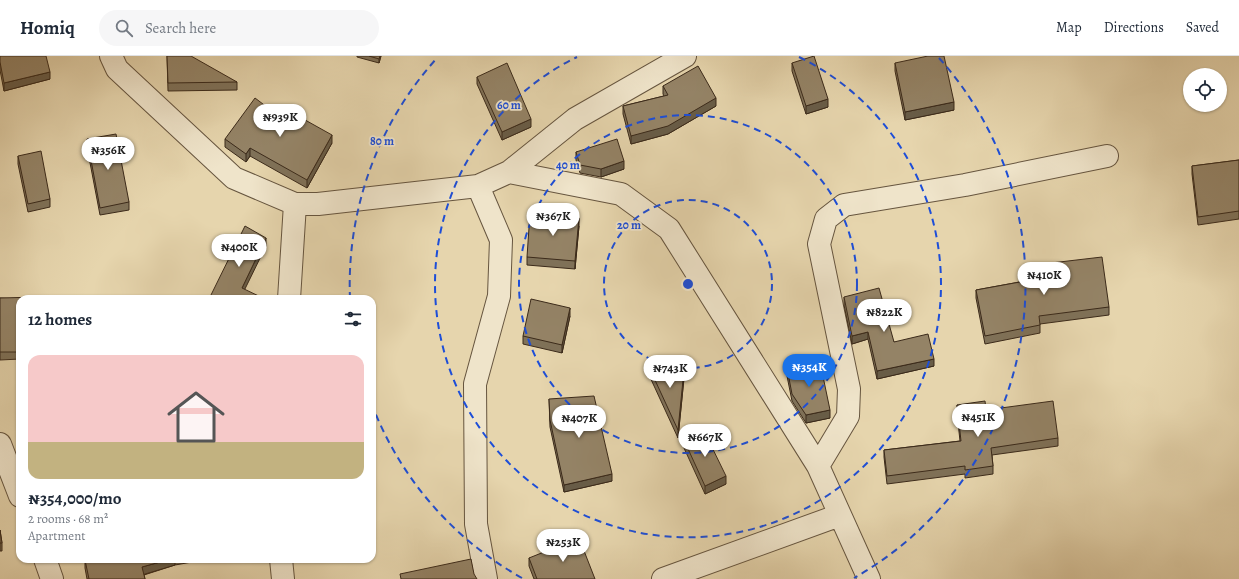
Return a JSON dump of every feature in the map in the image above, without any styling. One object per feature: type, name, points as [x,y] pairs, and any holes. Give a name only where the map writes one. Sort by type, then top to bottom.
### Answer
[{"type":"street","points":[[111,56],[117,69],[234,178],[295,204],[318,204],[478,186],[509,172],[575,119],[685,56]]},
{"type":"street","points":[[818,466],[848,416],[849,389],[819,244],[826,219],[844,205],[965,185],[1107,156]]},
{"type":"street","points":[[509,172],[621,194],[669,229],[818,466],[869,579]]},
{"type":"street","points":[[478,186],[501,240],[499,296],[475,384],[476,524],[486,579]]},
{"type":"street","points":[[289,295],[295,204]]},
{"type":"street","points":[[0,444],[16,486]]},
{"type":"street","points":[[663,579],[840,515]]},
{"type":"street","points":[[46,563],[52,579]]},
{"type":"street","points":[[281,563],[283,579]]},
{"type":"building","points":[[0,56],[46,56],[50,72],[4,83]]},
{"type":"building","points":[[167,56],[191,56],[237,82],[168,83]]},
{"type":"building","points":[[369,56],[380,56],[379,59]]},
{"type":"building","points":[[814,56],[828,99],[806,106],[792,63]]},
{"type":"building","points":[[928,56],[944,56],[954,102],[905,112],[895,63]]},
{"type":"building","points":[[507,63],[531,119],[502,132],[477,77]]},
{"type":"building","points":[[698,66],[716,98],[668,126],[631,136],[623,106],[668,95],[663,86]]},
{"type":"building","points":[[255,98],[284,120],[289,111],[332,135],[307,180],[250,148],[246,154],[225,139]]},
{"type":"building","points":[[116,134],[129,202],[100,208],[87,139]]},
{"type":"building","points":[[617,139],[624,161],[601,169],[580,165],[576,152]]},
{"type":"building","points":[[41,151],[50,199],[28,204],[18,156]]},
{"type":"building","points":[[1239,160],[1239,211],[1198,217],[1192,166]]},
{"type":"building","points":[[530,213],[579,218],[575,261],[527,257]]},
{"type":"building","points":[[245,226],[266,238],[242,288],[257,295],[211,295]]},
{"type":"building","points":[[1102,257],[1109,307],[1039,316],[1040,325],[985,336],[976,290],[1053,276],[1051,263]]},
{"type":"building","points":[[879,288],[894,342],[928,334],[934,359],[877,371],[868,332],[852,336],[844,297]]},
{"type":"building","points":[[0,298],[16,298],[16,352],[0,352]]},
{"type":"building","points":[[531,299],[570,308],[562,345],[523,336]]},
{"type":"building","points":[[820,362],[830,410],[806,415],[792,394],[787,368]]},
{"type":"building","points":[[649,367],[684,370],[678,430]]},
{"type":"building","points":[[594,396],[612,474],[564,485],[550,420],[549,399]]},
{"type":"building","points":[[985,401],[986,410],[1053,401],[1058,438],[991,448],[993,466],[965,470],[965,466],[887,476],[884,450],[961,441],[957,405]]},
{"type":"building","points":[[704,431],[726,476],[705,486],[684,440]]},
{"type":"building","points":[[0,530],[2,543],[0,543]]},
{"type":"building","points":[[579,538],[595,579],[537,579],[529,558]]},
{"type":"building","points":[[471,559],[474,574],[477,579],[401,579],[400,574]]},
{"type":"building","points":[[86,563],[156,563],[142,567],[145,579],[89,579]]}]
